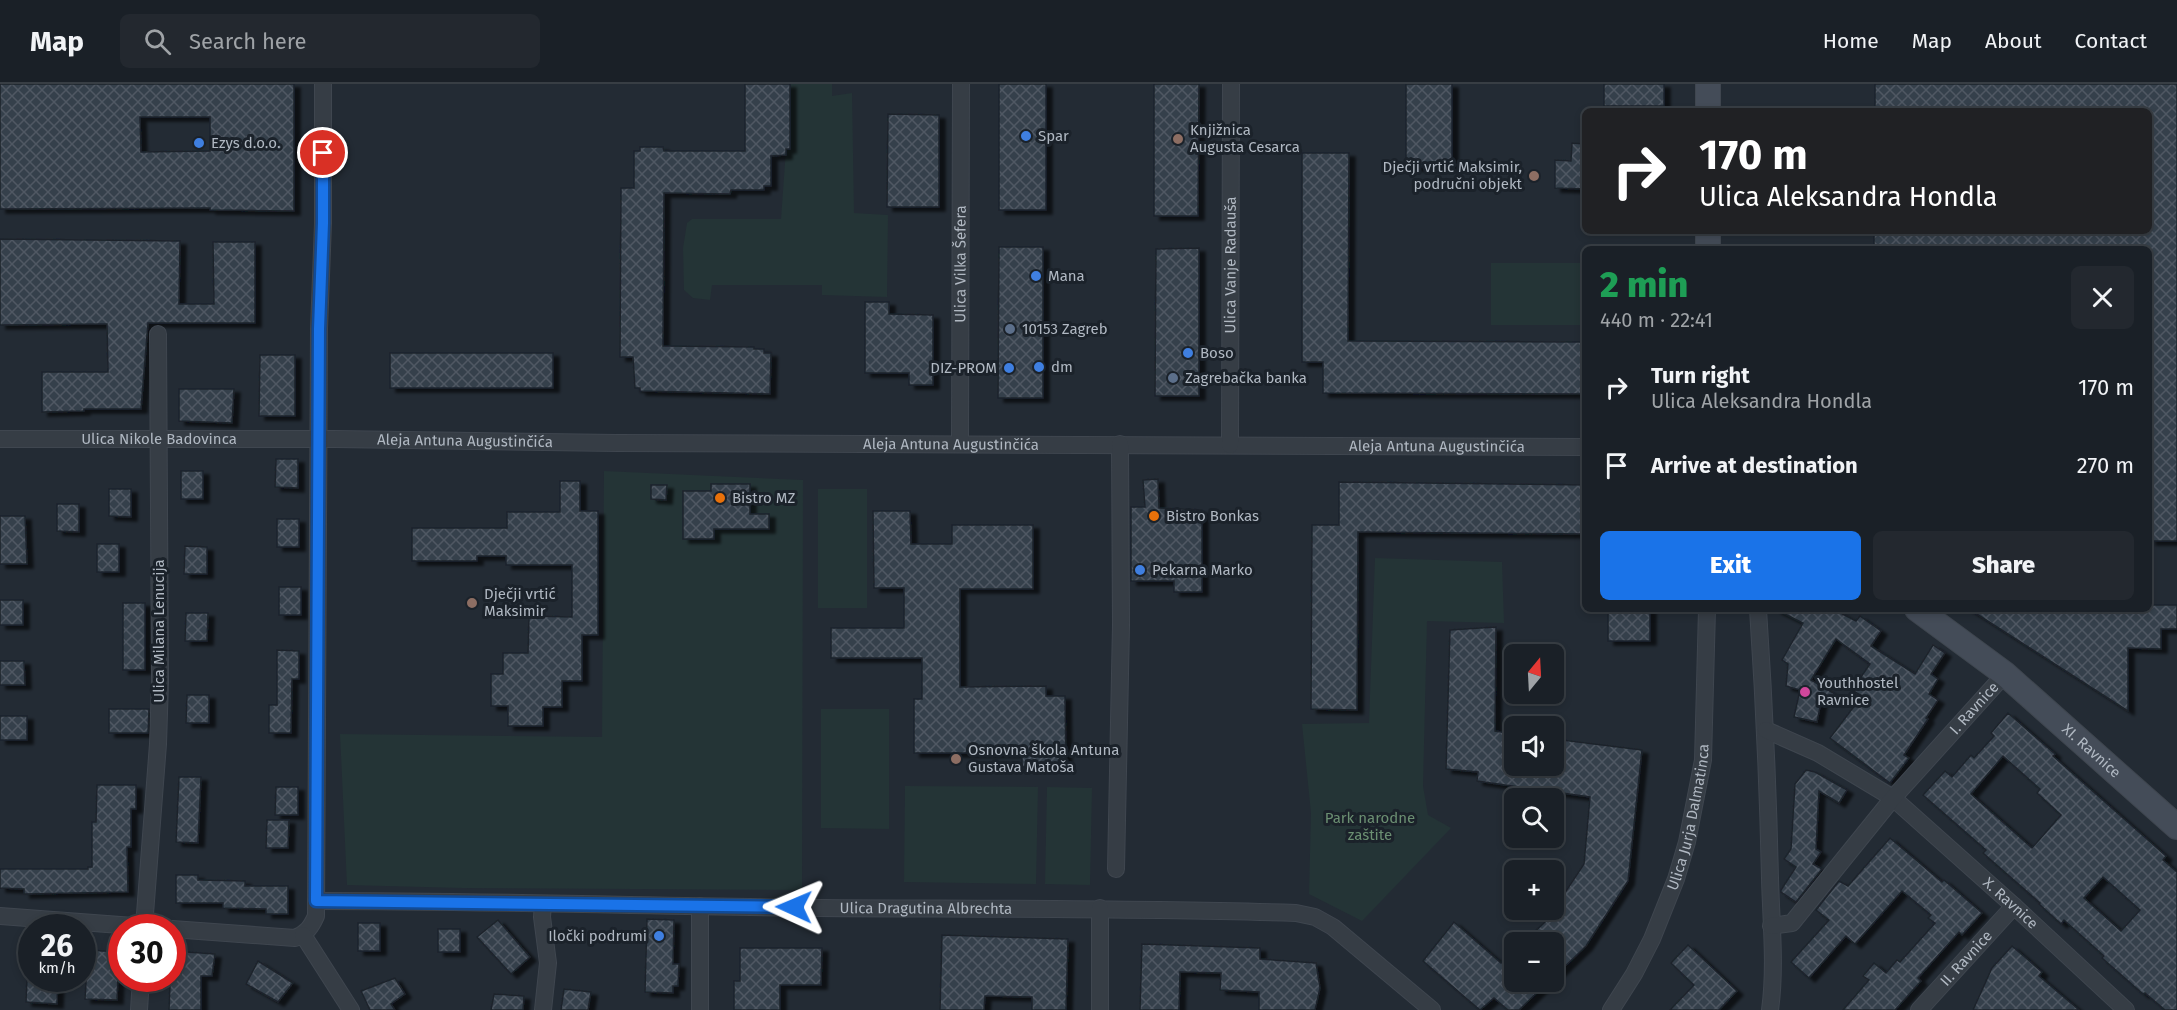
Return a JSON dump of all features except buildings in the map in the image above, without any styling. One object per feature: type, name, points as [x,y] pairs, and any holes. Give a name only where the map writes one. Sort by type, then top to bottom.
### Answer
[{"type":"street","points":[[186,930],[284,938],[303,934],[313,923],[316,901],[318,439],[323,223],[323,84]]},
{"type":"street","name":"Ulica Vilka Šefera","points":[[960,444],[961,84]]},
{"type":"street","name":"Ulica Vanje Radauša","points":[[1230,445],[1231,84]]},
{"type":"street","points":[[1708,84],[1708,108]]},
{"type":"street","name":"Ulica Milana Lenucija","points":[[146,914],[160,682],[158,334]]},
{"type":"street","name":"Ulica Nikole Badovinca","points":[[0,439],[318,439]]},
{"type":"street","name":"Aleja Antuna Augustinčića","points":[[318,439],[616,443],[1582,447]]},
{"type":"street","points":[[1116,869],[1121,625],[1120,444]]},
{"type":"street","name":"Ulica Jurja Dalmatinca","points":[[1611,1010],[1634,974],[1652,939],[1676,879],[1687,842],[1703,760],[1707,612]]},
{"type":"street","points":[[1758,612],[1767,730],[1772,996],[1770,1010]]},
{"type":"street","name":"I. Ravnice","points":[[1771,926],[1792,923],[1893,798],[2005,674],[1921,612]]},
{"type":"street","name":"XI. Ravnice","points":[[2005,674],[2177,827]]},
{"type":"street","points":[[1767,730],[1818,753],[1893,798]]},
{"type":"street","name":"X. Ravnice","points":[[1893,798],[2126,1010]]},
{"type":"street","name":"Ulica Dragutina Albrechta","points":[[316,901],[1100,908],[1145,911],[1296,913],[1315,917],[1334,927],[1432,1010]]},
{"type":"street","points":[[543,904],[548,963],[543,1010]]},
{"type":"street","points":[[700,906],[700,1010]]},
{"type":"street","name":"II. Ravnice","points":[[1919,1010],[2014,906]]},
{"type":"street","points":[[1100,908],[1100,1010]]},
{"type":"street","points":[[0,916],[108,924]]},
{"type":"street","points":[[303,934],[351,1010]]},
{"type":"street","points":[[139,1010],[140,992]]},
{"type":"green space","points":[[790,84],[832,84],[832,96],[852,93],[854,213],[888,215],[887,297],[822,295],[822,285],[712,285],[710,300],[693,298],[684,290],[683,248],[687,223],[692,219],[781,219],[786,149],[790,149]]},
{"type":"green space","points":[[1491,263],[1582,263],[1582,325],[1491,325]]},
{"type":"green space","points":[[604,471],[803,480],[802,890],[347,885],[340,734],[602,737]]},
{"type":"green space","points":[[818,489],[867,489],[867,608],[818,608]]},
{"type":"green space","name":"Park narodne zaštite","points":[[1375,558],[1502,562],[1504,623],[1427,621],[1423,786],[1428,815],[1451,828],[1362,921],[1309,894],[1311,813],[1302,724],[1369,723]]},
{"type":"green space","points":[[821,709],[889,709],[889,829],[821,828]]},
{"type":"green space","points":[[905,786],[1038,787],[1036,884],[904,882]]},
{"type":"green space","points":[[1047,787],[1092,788],[1090,885],[1045,884]]},
{"type":"place","name":"Spar","points":[[1026,136]]},
{"type":"place","name":"Knjižnica Augusta Cesarca","points":[[1178,139]]},
{"type":"place","name":"Ezys d.o.o.","points":[[199,143]]},
{"type":"place","name":"Dječji vrtić Maksimir, područni objekt","points":[[1534,176]]},
{"type":"place","name":"Mana","points":[[1036,276]]},
{"type":"place","name":"10153 Zagreb","points":[[1010,329]]},
{"type":"place","name":"Boso","points":[[1188,353]]},
{"type":"place","name":"dm","points":[[1039,367]]},
{"type":"place","name":"DIZ-PROM","points":[[1009,368]]},
{"type":"place","name":"Zagrebačka banka","points":[[1173,378]]},
{"type":"place","name":"Bistro MZ","points":[[720,498]]},
{"type":"place","name":"Bistro Bonkas","points":[[1154,516]]},
{"type":"place","name":"Pekarna Marko","points":[[1140,570]]},
{"type":"place","name":"Dječji vrtić Maksimir","points":[[472,603]]},
{"type":"place","name":"Youthhostel Ravnice","points":[[1805,692]]},
{"type":"place","name":"Osnovna škola Antuna Gustava Matoša","points":[[956,759]]},
{"type":"place","name":"Iločki podrumi","points":[[659,936]]},
{"type":"route","points":[[323,153],[317,484],[316,901],[794,907]]}]
